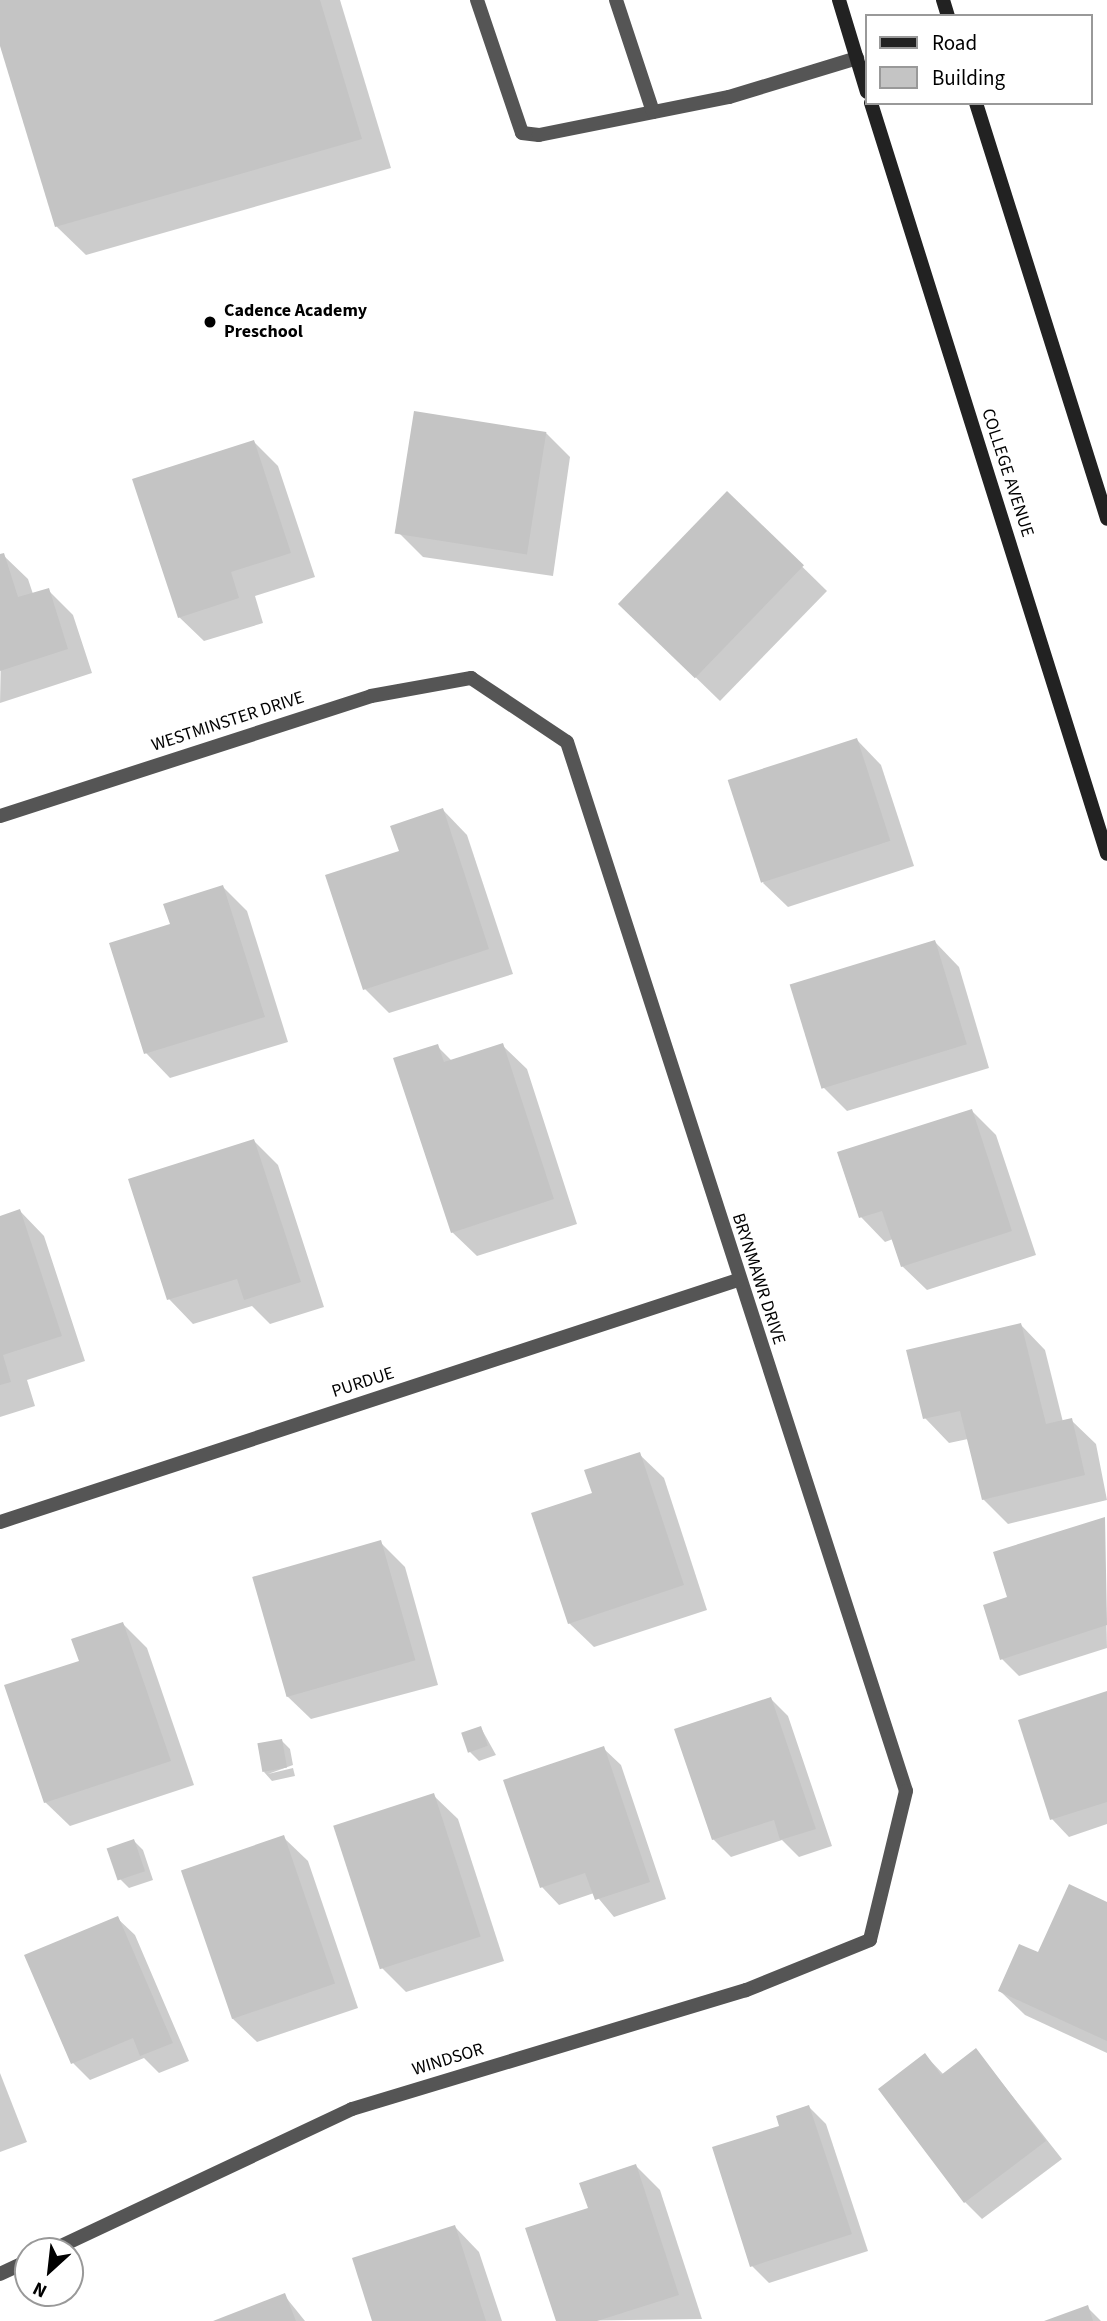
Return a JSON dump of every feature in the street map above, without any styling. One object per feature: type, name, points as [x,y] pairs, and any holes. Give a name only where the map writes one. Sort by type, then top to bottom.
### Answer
[{"type":"main road","points":[[839,0],[866,89]]},
{"type":"main road","name":"COLLEGE AVENUE","points":[[872,105],[1107,854]]},
{"type":"main road","points":[[977,105],[1107,519]]},
{"type":"street","points":[[477,0],[522,133],[539,135],[729,97],[857,58]]},
{"type":"street","points":[[615,0],[653,112]]},
{"type":"street","name":"WESTMINSTER DRIVE","points":[[0,816],[370,696],[471,678]]},
{"type":"street","name":"BRYNMAWR DRIVE","points":[[471,678],[566,742],[738,1280],[906,1791],[870,1940]]},
{"type":"street","name":"PURDUE","points":[[0,1522],[738,1280]]},
{"type":"street","name":"WINDSOR","points":[[80,2237],[352,2109],[746,1990],[870,1940]]},
{"type":"building","points":[[0,0],[320,0],[362,139],[55,227],[0,46]]},
{"type":"building","points":[[414,411],[546,432],[527,554],[395,533]]},
{"type":"building","points":[[254,440],[291,553],[231,572],[239,598],[178,618],[132,479]]},
{"type":"building","points":[[727,491],[804,565],[695,678],[618,604]]},
{"type":"building","points":[[4,553],[18,597],[49,588],[68,649],[0,671],[0,554]]},
{"type":"building","points":[[857,738],[890,841],[761,883],[728,780]]},
{"type":"building","points":[[443,808],[489,949],[363,990],[325,875],[399,851],[390,826]]},
{"type":"building","points":[[223,885],[265,1017],[144,1054],[109,943],[170,924],[163,904]]},
{"type":"building","points":[[935,940],[967,1044],[822,1089],[790,984]]},
{"type":"building","points":[[503,1043],[554,1199],[451,1233],[393,1058],[438,1044],[444,1062]]},
{"type":"building","points":[[972,1109],[1012,1231],[901,1267],[882,1211],[859,1218],[837,1152]]},
{"type":"building","points":[[254,1139],[301,1282],[244,1300],[237,1279],[167,1300],[128,1179]]},
{"type":"building","points":[[20,1209],[62,1336],[3,1355],[11,1382],[0,1385],[0,1216]]},
{"type":"building","points":[[1021,1323],[1046,1424],[1072,1418],[1085,1475],[982,1500],[960,1411],[923,1419],[906,1350]]},
{"type":"building","points":[[640,1452],[684,1585],[568,1624],[531,1513],[592,1493],[584,1470]]},
{"type":"building","points":[[1105,1517],[1107,1625],[1000,1660],[983,1605],[1007,1597],[993,1552]]},
{"type":"building","points":[[381,1540],[415,1660],[287,1697],[252,1577]]},
{"type":"building","points":[[123,1622],[171,1761],[44,1803],[4,1685],[79,1661],[71,1639]]},
{"type":"building","points":[[1107,1691],[1107,1802],[1050,1820],[1018,1720]]},
{"type":"building","points":[[771,1697],[816,1829],[780,1840],[774,1820],[712,1840],[674,1729]]},
{"type":"building","points":[[481,1726],[488,1746],[468,1753],[461,1733]]},
{"type":"building","points":[[282,1739],[287,1768],[262,1772],[257,1743]]},
{"type":"building","points":[[604,1746],[650,1882],[595,1900],[585,1873],[540,1888],[503,1780]]},
{"type":"building","points":[[434,1793],[481,1937],[380,1969],[333,1826]]},
{"type":"building","points":[[284,1835],[335,1983],[232,2019],[181,1870]]},
{"type":"building","points":[[134,1839],[145,1871],[118,1881],[107,1848]]},
{"type":"building","points":[[1069,1884],[1107,1902],[1107,2041],[998,1991],[1019,1944],[1038,1952]]},
{"type":"building","points":[[118,1916],[173,2043],[140,2056],[133,2038],[71,2064],[24,1955]]},
{"type":"building","points":[[976,2048],[1046,2141],[964,2203],[878,2089],[925,2053],[941,2075]]},
{"type":"building","points":[[809,2105],[852,2234],[750,2267],[712,2147],[779,2126],[776,2116]]},
{"type":"building","points":[[636,2164],[679,2295],[597,2321],[556,2321],[525,2228],[588,2208],[579,2183]]},
{"type":"building","points":[[455,2225],[486,2321],[372,2321],[352,2258]]},
{"type":"building","points":[[285,2293],[296,2321],[213,2321]]},
{"type":"building","points":[[1088,2305],[1093,2321],[1044,2321]]},
{"type":"place","name":"Cadence Academy Preschool","points":[[210,322]]}]
